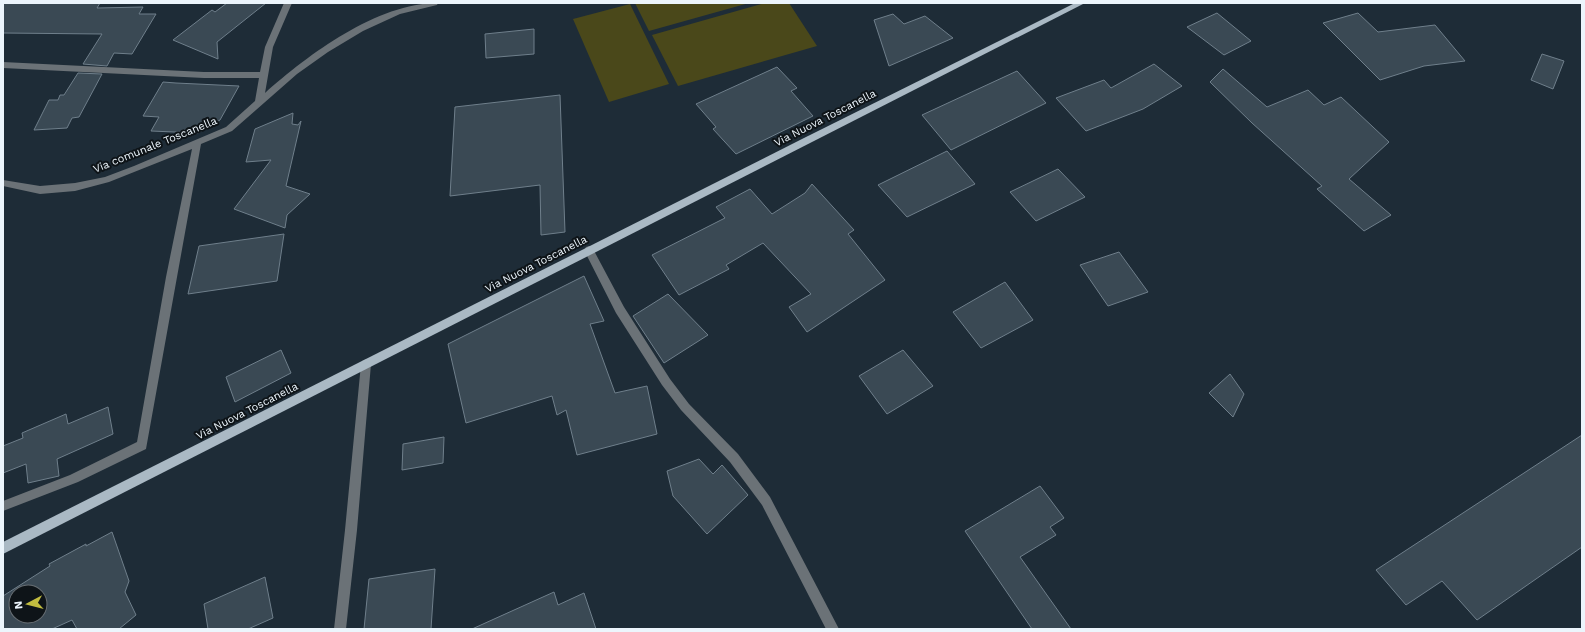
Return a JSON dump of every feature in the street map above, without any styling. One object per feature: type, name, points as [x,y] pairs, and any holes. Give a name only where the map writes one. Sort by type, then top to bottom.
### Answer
[{"type":"main road","name":"Via Nuova Toscanella","points":[[3,548],[589,250],[1081,3]]},
{"type":"street","points":[[259,101],[269,47],[288,3]]},
{"type":"street","name":"Via comunale Toscanella","points":[[3,183],[40,190],[75,187],[106,180],[197,143],[229,129],[259,101],[294,72],[325,50],[360,29],[398,12],[434,3]]},
{"type":"street","points":[[3,65],[204,75],[264,75]]},
{"type":"street","points":[[3,506],[50,490],[110,462],[142,445],[170,277],[197,143]]},
{"type":"street","points":[[589,250],[620,310],[666,382],[685,407],[734,458],[766,501],[833,629]]},
{"type":"street","points":[[340,629],[351,530],[366,364]]},
{"type":"shaded area","points":[[635,3],[749,3],[649,31]]},
{"type":"shaded area","points":[[765,3],[789,3],[817,46],[678,86],[652,35]]},
{"type":"shaded area","points":[[630,4],[669,84],[609,102],[573,19]]},
{"type":"building","points":[[3,3],[100,3],[97,8],[143,7],[139,14],[156,14],[132,54],[114,53],[107,66],[83,64],[102,34],[3,33]]},
{"type":"building","points":[[227,3],[266,3],[217,42],[218,59],[173,40],[212,10],[215,12]]},
{"type":"building","points":[[1217,13],[1251,41],[1224,55],[1187,27]]},
{"type":"building","points":[[1358,13],[1378,32],[1435,25],[1465,61],[1424,66],[1380,80],[1323,23]]},
{"type":"building","points":[[893,14],[904,24],[925,16],[953,38],[889,66],[874,20]]},
{"type":"building","points":[[534,29],[534,54],[486,58],[485,34]]},
{"type":"building","points":[[1542,54],[1564,61],[1553,89],[1531,80]]},
{"type":"building","points":[[1154,64],[1182,86],[1143,109],[1086,131],[1056,98],[1104,80],[1111,88]]},
{"type":"building","points":[[777,67],[797,88],[791,91],[813,116],[736,154],[713,129],[716,127],[696,104]]},
{"type":"building","points":[[1223,69],[1267,107],[1308,90],[1324,105],[1341,97],[1389,142],[1349,179],[1391,215],[1364,231],[1317,189],[1322,186],[1252,123],[1210,82]]},
{"type":"building","points":[[1017,71],[1046,103],[951,150],[922,115]]},
{"type":"building","points":[[78,73],[102,74],[79,117],[72,118],[67,128],[34,130],[49,100],[58,100],[60,95],[64,95]]},
{"type":"building","points":[[163,82],[239,86],[220,120],[198,133],[151,131],[159,117],[143,116]]},
{"type":"building","points":[[560,95],[565,232],[541,235],[540,185],[450,196],[455,107]]},
{"type":"building","points":[[293,113],[292,124],[298,125],[301,121],[286,186],[310,194],[287,215],[285,228],[234,209],[271,160],[246,162],[255,129]]},
{"type":"building","points":[[947,151],[975,184],[907,217],[878,185]]},
{"type":"building","points":[[1058,169],[1085,197],[1036,221],[1010,192]]},
{"type":"building","points":[[812,184],[854,230],[848,234],[885,280],[807,332],[789,307],[811,294],[763,243],[726,265],[729,269],[679,295],[652,255],[725,218],[716,207],[750,189],[772,214],[805,193]]},
{"type":"building","points":[[284,234],[277,281],[188,294],[199,246]]},
{"type":"building","points":[[1119,252],[1148,292],[1108,306],[1080,265]]},
{"type":"building","points":[[584,276],[604,321],[590,324],[615,393],[647,386],[657,434],[577,455],[566,410],[557,415],[552,396],[466,423],[448,344]]},
{"type":"building","points":[[1005,282],[1033,320],[981,348],[953,312]]},
{"type":"building","points":[[668,294],[708,335],[664,363],[633,316]]},
{"type":"building","points":[[281,350],[291,373],[235,402],[226,377]]},
{"type":"building","points":[[903,350],[933,386],[887,414],[859,376]]},
{"type":"building","points":[[1230,374],[1244,394],[1233,417],[1209,393]]},
{"type":"building","points":[[108,407],[113,434],[57,459],[59,476],[28,483],[26,464],[3,473],[3,446],[23,438],[22,433],[66,414],[68,424]]},
{"type":"building","points":[[1582,435],[1582,547],[1477,620],[1442,581],[1406,605],[1376,570]]},
{"type":"building","points":[[444,437],[443,463],[402,470],[403,444]]},
{"type":"building","points":[[699,459],[713,474],[722,465],[748,495],[707,534],[673,496],[667,471]]},
{"type":"building","points":[[1040,486],[1064,518],[1050,527],[1056,535],[1020,557],[1071,629],[1032,629],[965,531]]},
{"type":"building","points":[[112,532],[129,581],[125,592],[136,615],[119,629],[77,629],[72,620],[52,629],[3,629],[3,596],[8,593],[8,624],[48,624],[48,584],[22,584],[50,566],[49,564],[86,544],[86,546]]},
{"type":"building","points":[[435,569],[431,629],[364,629],[369,579]]},
{"type":"building","points":[[265,577],[273,618],[248,629],[208,629],[204,604]]},
{"type":"building","points":[[554,592],[558,605],[584,593],[596,629],[472,629]]}]
